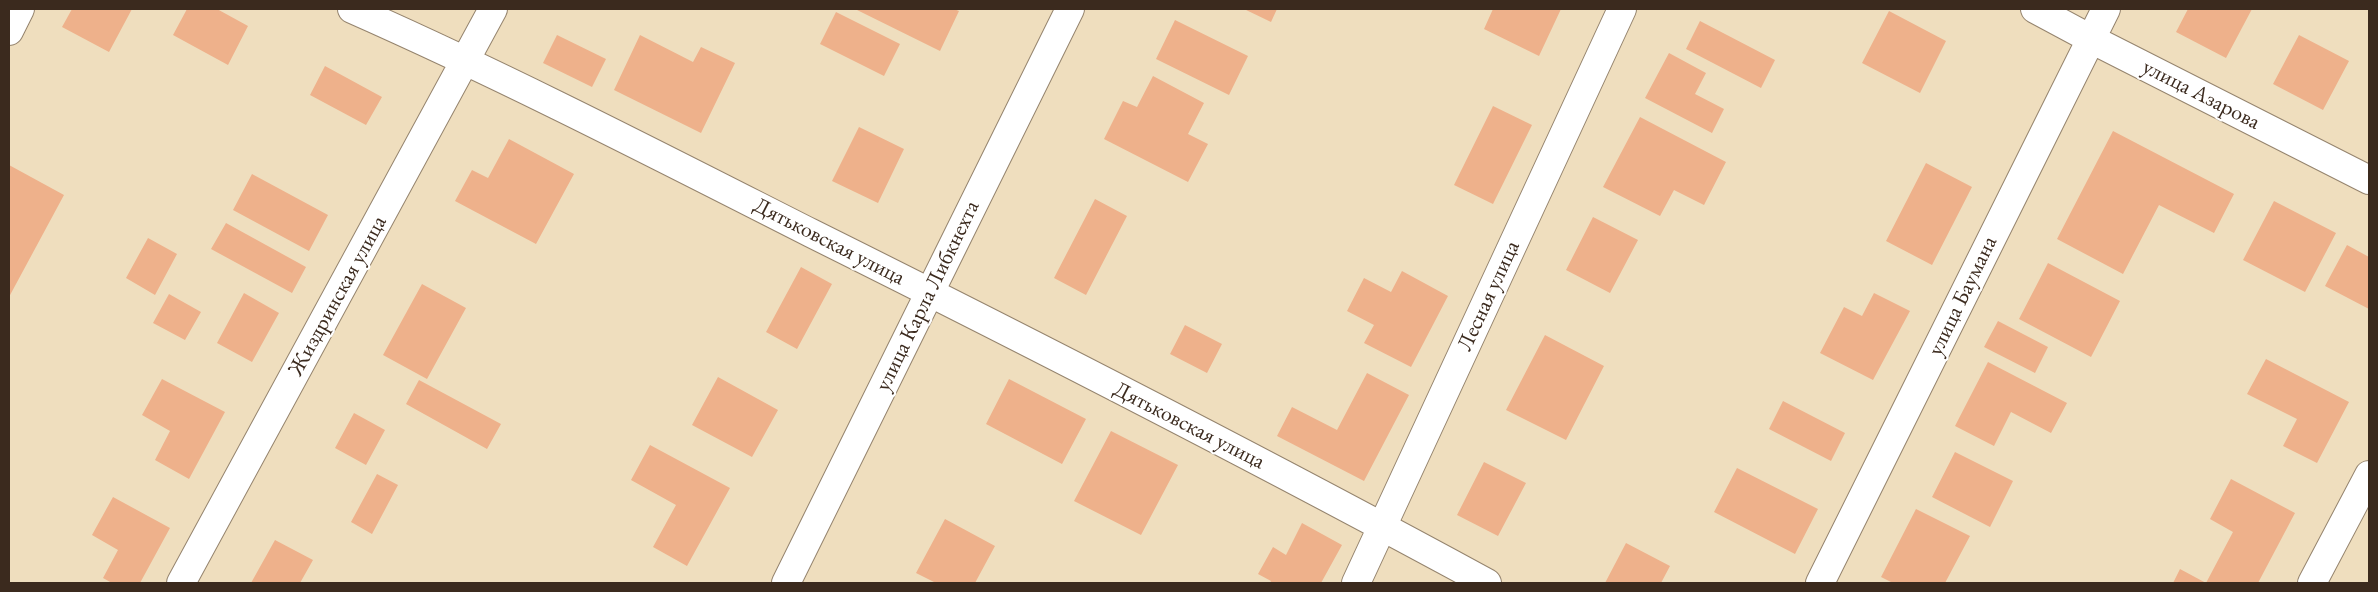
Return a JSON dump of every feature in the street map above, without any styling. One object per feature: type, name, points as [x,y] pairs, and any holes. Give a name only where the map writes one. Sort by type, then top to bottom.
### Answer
[{"type":"street","points":[[9,31],[20,9]]},
{"type":"street","name":"Дятьковская улица","points":[[352,9],[467,60],[930,292],[1382,526],[1486,583]]},
{"type":"street","name":"Жиздринская улица","points":[[181,583],[467,60],[493,9]]},
{"type":"street","name":"улица Карла Либкнехта","points":[[786,583],[1070,9]]},
{"type":"street","name":"Лесная улица","points":[[1356,583],[1622,9]]},
{"type":"street","name":"улица Азарова","points":[[2035,9],[2369,180]]},
{"type":"street","name":"улица Баумана","points":[[1820,583],[2106,9]]},
{"type":"street","points":[[2312,583],[2369,476]]},
{"type":"building","points":[[72,9],[132,9],[109,52],[62,27]]},
{"type":"building","points":[[187,9],[217,9],[248,26],[228,65],[173,35]]},
{"type":"building","points":[[855,9],[954,9],[959,11],[940,51]]},
{"type":"building","points":[[1244,9],[1277,9],[1271,22]]},
{"type":"building","points":[[1493,9],[1561,9],[1539,56],[1484,29]]},
{"type":"building","points":[[2188,9],[2252,9],[2226,58],[2176,32]]},
{"type":"building","points":[[1889,11],[1946,41],[1920,93],[1862,63]]},
{"type":"building","points":[[836,12],[900,44],[884,76],[820,44]]},
{"type":"building","points":[[1175,20],[1248,56],[1229,95],[1156,59]]},
{"type":"building","points":[[1700,21],[1775,60],[1761,88],[1686,49]]},
{"type":"building","points":[[557,35],[606,59],[592,87],[543,63]]},
{"type":"building","points":[[640,35],[693,62],[701,47],[735,63],[701,133],[614,90]]},
{"type":"building","points":[[2299,35],[2349,61],[2323,110],[2273,84]]},
{"type":"building","points":[[1669,53],[1706,73],[1695,94],[1724,109],[1712,133],[1645,98]]},
{"type":"building","points":[[325,66],[382,97],[366,125],[310,95]]},
{"type":"building","points":[[1153,76],[1204,103],[1188,134],[1208,144],[1188,182],[1104,139],[1123,101],[1137,107]]},
{"type":"building","points":[[1493,106],[1532,125],[1493,204],[1454,185]]},
{"type":"building","points":[[1640,117],[1726,162],[1704,205],[1674,190],[1660,216],[1603,187]]},
{"type":"building","points":[[859,127],[904,149],[878,203],[832,181]]},
{"type":"building","points":[[2113,131],[2234,194],[2214,233],[2159,205],[2123,274],[2057,239]]},
{"type":"building","points":[[509,139],[574,174],[536,244],[455,201],[472,170],[488,178]]},
{"type":"building","points":[[1926,163],[1972,187],[1932,265],[1886,241]]},
{"type":"building","points":[[9,165],[64,195],[9,297]]},
{"type":"building","points":[[252,174],[328,215],[309,251],[233,210]]},
{"type":"building","points":[[1095,199],[1127,216],[1086,295],[1054,278]]},
{"type":"building","points":[[2274,201],[2336,233],[2305,292],[2243,260]]},
{"type":"building","points":[[1593,217],[1638,240],[1610,293],[1566,270]]},
{"type":"building","points":[[226,223],[306,267],[292,293],[211,249]]},
{"type":"building","points":[[148,238],[177,254],[155,295],[126,278]]},
{"type":"building","points":[[2347,245],[2369,257],[2369,309],[2325,286]]},
{"type":"building","points":[[2048,263],[2120,301],[2091,357],[2019,319]]},
{"type":"building","points":[[801,267],[832,284],[797,349],[766,332]]},
{"type":"building","points":[[1402,271],[1448,296],[1411,367],[1364,343],[1374,325],[1347,311],[1364,278],[1391,292]]},
{"type":"building","points":[[422,284],[466,308],[427,379],[383,355]]},
{"type":"building","points":[[244,293],[279,313],[252,362],[217,343]]},
{"type":"building","points":[[1874,293],[1910,311],[1873,380],[1820,353],[1844,307],[1862,316]]},
{"type":"building","points":[[169,294],[201,312],[185,340],[153,323]]},
{"type":"building","points":[[1998,321],[2048,347],[2035,373],[1984,347]]},
{"type":"building","points":[[1185,325],[1222,344],[1207,373],[1170,354]]},
{"type":"building","points":[[1545,335],[1604,366],[1566,440],[1506,410]]},
{"type":"building","points":[[2266,359],[2349,402],[2317,463],[2283,446],[2297,419],[2247,394]]},
{"type":"building","points":[[1988,362],[2067,403],[2051,433],[2011,412],[1994,446],[1955,426]]},
{"type":"building","points":[[1367,373],[1409,395],[1364,481],[1277,436],[1292,407],[1337,430]]},
{"type":"building","points":[[718,377],[778,410],[752,457],[692,425]]},
{"type":"building","points":[[162,379],[225,412],[189,479],[155,460],[170,431],[142,415]]},
{"type":"building","points":[[1009,379],[1086,419],[1062,464],[986,424]]},
{"type":"building","points":[[419,380],[501,424],[487,449],[406,404]]},
{"type":"building","points":[[1783,401],[1845,433],[1831,461],[1769,429]]},
{"type":"building","points":[[354,413],[385,430],[366,465],[335,448]]},
{"type":"building","points":[[1111,431],[1178,465],[1141,535],[1074,501]]},
{"type":"building","points":[[650,445],[730,488],[687,566],[653,547],[676,505],[631,480]]},
{"type":"building","points":[[1955,452],[2013,481],[1990,527],[1932,497]]},
{"type":"building","points":[[1484,462],[1526,483],[1498,536],[1457,515]]},
{"type":"building","points":[[1737,468],[1818,509],[1795,554],[1714,512]]},
{"type":"building","points":[[377,474],[398,485],[372,534],[351,522]]},
{"type":"building","points":[[2231,479],[2295,513],[2258,583],[2206,583],[2233,532],[2210,519]]},
{"type":"building","points":[[113,497],[170,528],[140,583],[112,583],[103,578],[118,550],[92,535]]},
{"type":"building","points":[[1916,509],[1970,536],[1945,583],[1893,583],[1881,577]]},
{"type":"building","points":[[945,519],[995,546],[975,583],[936,583],[916,573]]},
{"type":"building","points":[[1302,523],[1342,545],[1321,583],[1270,583],[1271,581],[1258,574],[1273,547],[1286,555]]},
{"type":"building","points":[[275,540],[313,560],[300,583],[251,583]]},
{"type":"building","points":[[1626,543],[1670,566],[1661,583],[1605,583]]},
{"type":"building","points":[[2180,569],[2206,583],[2173,583]]}]
